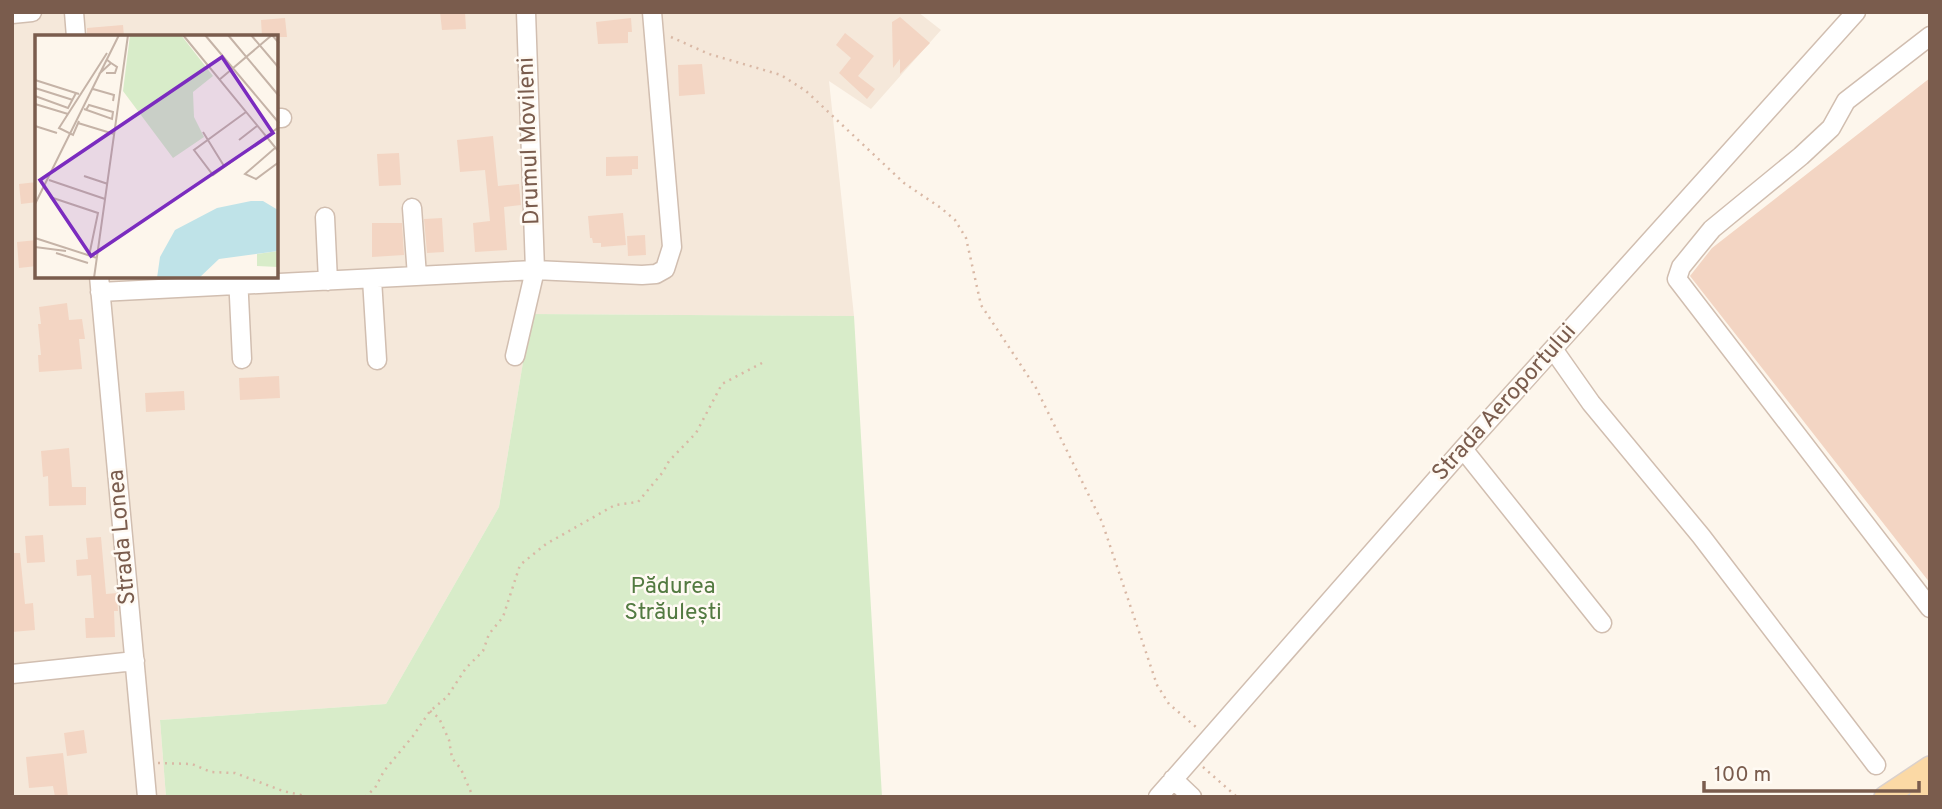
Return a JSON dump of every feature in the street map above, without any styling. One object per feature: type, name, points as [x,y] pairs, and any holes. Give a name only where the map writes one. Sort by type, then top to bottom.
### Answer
[{"type":"main road","points":[[1885,797],[1930,767]]},
{"type":"main road","points":[[1920,797],[1930,790]]},
{"type":"street","points":[[12,14],[32,12]]},
{"type":"street","points":[[74,12],[76,35]]},
{"type":"street","name":"Drumul Movileni","points":[[516,356],[535,270],[526,12]]},
{"type":"street","name":"Strada Aeroportului","points":[[1158,797],[1462,449],[1856,12]]},
{"type":"street","points":[[99,284],[328,281],[535,270],[642,275],[665,270],[672,247],[653,18]]},
{"type":"street","points":[[1930,36],[1846,101],[1831,128],[1712,229],[1681,267],[1677,279],[1930,608]]},
{"type":"street","points":[[412,208],[417,276]]},
{"type":"street","points":[[325,217],[328,281]]},
{"type":"street","points":[[372,279],[377,360]]},
{"type":"street","points":[[238,281],[242,359]]},
{"type":"street","name":"Strada Lonea","points":[[99,284],[147,797]]},
{"type":"street","points":[[1553,349],[1591,403],[1701,536],[1876,765]]},
{"type":"street","points":[[1462,449],[1602,623]]},
{"type":"street","points":[[12,674],[135,661]]},
{"type":"street","points":[[1173,779],[1192,797]]},
{"type":"path","points":[[653,18],[671,38],[709,54],[781,75],[806,91],[904,183],[955,220],[966,238],[981,305],[1037,388],[1102,522],[1157,685],[1169,704],[1209,738]]},
{"type":"path","points":[[365,797],[375,788],[384,771],[430,711],[447,697],[467,668],[483,651],[489,634],[503,617],[520,565],[546,544],[615,505],[638,502],[669,461],[696,433],[722,384],[762,363]]},
{"type":"path","points":[[430,711],[439,718],[449,740],[452,758],[461,769],[473,797]]},
{"type":"path","points":[[1194,757],[1237,797]]},
{"type":"path","points":[[144,762],[192,764],[211,772],[235,773],[283,791],[310,797]]},
{"type":"shaded area","points":[[12,12],[918,12],[941,30],[871,109],[829,81],[854,316],[531,314],[499,507],[386,704],[160,720],[166,797],[12,797]]},
{"type":"green space","name":"Pădurea Străulești","points":[[531,314],[854,316],[882,797],[166,797],[160,720],[386,704],[499,507]]},
{"type":"building","points":[[440,12],[465,12],[466,29],[442,30]]},
{"type":"building","points":[[900,17],[930,43],[900,74],[900,59],[893,68],[892,22]]},
{"type":"building","points":[[285,18],[287,37],[262,35],[261,20]]},
{"type":"building","points":[[631,18],[632,32],[628,32],[628,43],[598,44],[596,22]]},
{"type":"building","points":[[123,25],[124,35],[87,35],[87,28]]},
{"type":"building","points":[[845,33],[874,56],[858,76],[875,89],[867,99],[839,73],[851,58],[836,45]]},
{"type":"building","points":[[702,64],[705,94],[679,96],[678,65]]},
{"type":"building","points":[[1930,78],[1930,583],[1690,276],[1712,248]]},
{"type":"building","points":[[493,136],[498,186],[519,184],[521,205],[504,207],[507,250],[475,252],[473,223],[490,221],[485,170],[460,172],[457,140]]},
{"type":"building","points":[[399,153],[401,185],[379,186],[377,154]]},
{"type":"building","points":[[638,156],[638,169],[632,169],[632,175],[606,176],[606,157]]},
{"type":"building","points":[[35,182],[35,202],[21,204],[19,184]]},
{"type":"building","points":[[623,213],[626,245],[601,247],[601,243],[593,243],[588,216]]},
{"type":"building","points":[[442,218],[444,252],[427,253],[424,219]]},
{"type":"building","points":[[372,223],[402,223],[404,255],[372,257]]},
{"type":"building","points":[[645,235],[646,255],[628,256],[627,236]]},
{"type":"building","points":[[35,240],[35,266],[19,268],[17,242]]},
{"type":"building","points":[[67,303],[69,320],[82,319],[85,339],[79,339],[82,369],[39,372],[39,307]]},
{"type":"building","points":[[279,376],[280,398],[240,400],[239,378]]},
{"type":"building","points":[[184,391],[185,410],[146,412],[145,393]]},
{"type":"building","points":[[69,448],[72,487],[86,487],[86,505],[49,506],[48,476],[43,477],[41,451]]},
{"type":"building","points":[[43,535],[45,562],[27,563],[25,536]]},
{"type":"building","points":[[101,537],[106,594],[117,593],[118,611],[114,611],[115,637],[86,638],[85,618],[94,618],[91,575],[77,576],[76,560],[88,559],[86,538]]},
{"type":"building","points":[[12,553],[20,553],[25,604],[33,603],[35,630],[12,632]]},
{"type":"building","points":[[84,730],[87,753],[67,756],[64,733]]},
{"type":"building","points":[[63,753],[68,797],[55,797],[53,786],[29,788],[26,757]]}]
